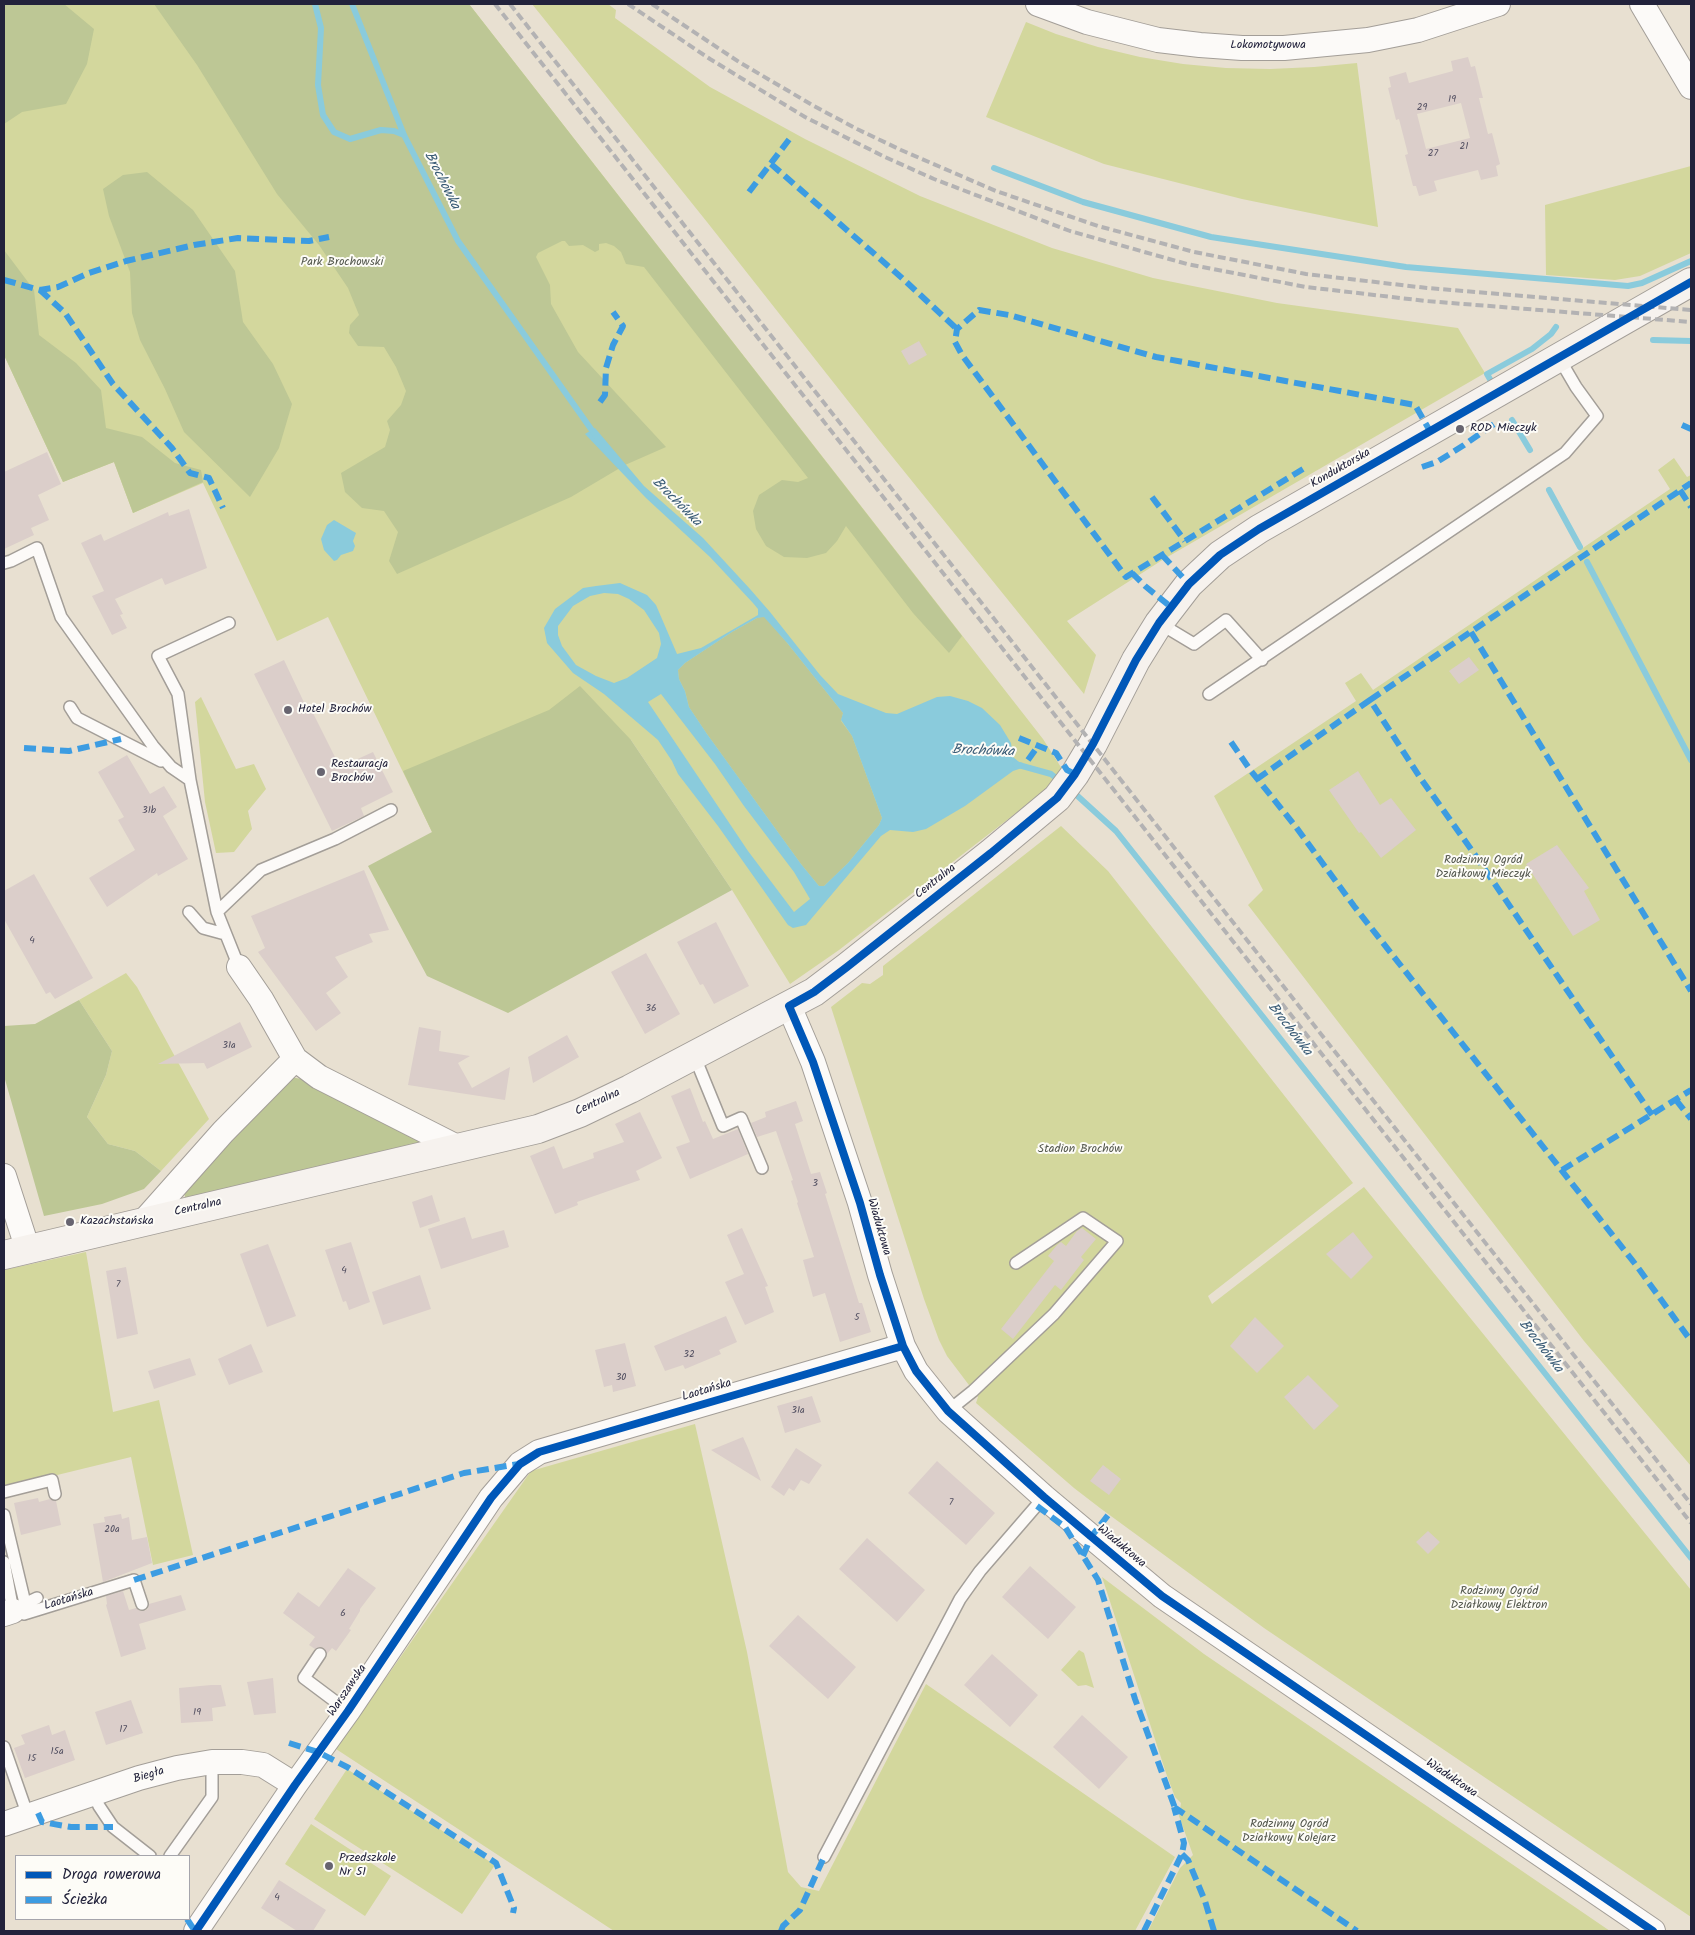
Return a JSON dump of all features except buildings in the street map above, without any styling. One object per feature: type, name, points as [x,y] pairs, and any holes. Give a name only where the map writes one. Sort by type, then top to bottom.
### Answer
[{"type":"street","name":"Lokomotywowa","points":[[1038,4],[1087,22],[1158,40],[1242,48],[1292,47],[1368,40],[1418,30],[1498,4]]},
{"type":"street","points":[[1642,4],[1691,87]]},
{"type":"street","name":"Konduktorska","points":[[1078,767],[1096,737],[1136,660],[1159,623],[1189,584],[1220,555],[1259,529],[1691,282]]},
{"type":"street","name":"Centralna","points":[[16,1253],[538,1128],[580,1113],[814,992],[847,968],[1057,798],[1078,767]]},
{"type":"street","points":[[239,967],[261,999],[295,1059],[328,1081],[457,1147]]},
{"type":"street","name":"Wiaduktowa","points":[[789,1006],[813,1062],[860,1203],[880,1275],[903,1346],[916,1371],[948,1411],[1044,1497],[1162,1596],[1653,1931]]},
{"type":"street","name":"Centralna","points":[[144,1221],[223,1132],[295,1059]]},
{"type":"street","points":[[4,1176],[16,1253]]},
{"type":"street","name":"Laotańska","points":[[520,1464],[539,1452],[903,1346]]},
{"type":"street","name":"Warszawska","points":[[196,1931],[295,1785],[348,1711],[491,1498],[520,1464]]},
{"type":"street","name":"Biegła","points":[[4,1824],[93,1793],[177,1768],[212,1762],[242,1762],[263,1765],[295,1785]]},
{"type":"lane","points":[[1209,694],[1262,660],[1565,453],[1597,416],[1576,387],[1558,357]]},
{"type":"lane","points":[[4,563],[37,548],[61,617],[153,746],[171,767]]},
{"type":"lane","points":[[1159,623],[1194,644],[1226,620],[1262,660]]},
{"type":"lane","points":[[229,623],[158,656],[178,694],[190,780],[217,912],[239,967]]},
{"type":"lane","points":[[70,708],[77,718],[150,754],[190,780]]},
{"type":"lane","points":[[217,912],[261,870],[335,839],[391,810]]},
{"type":"lane","points":[[189,912],[204,928],[225,934]]},
{"type":"lane","points":[[694,1055],[723,1126],[741,1118],[762,1168]]},
{"type":"lane","points":[[948,1411],[973,1391],[1054,1314],[1117,1242],[1083,1218],[1016,1263]]},
{"type":"lane","points":[[4,1492],[52,1480],[55,1494]]},
{"type":"lane","points":[[824,1857],[960,1599],[980,1571],[1044,1497]]},
{"type":"lane","points":[[4,1515],[14,1609]]},
{"type":"lane","points":[[4,1562],[14,1609]]},
{"type":"lane","name":"Laotańska","points":[[14,1609],[24,1614],[134,1580],[142,1604]]},
{"type":"lane","points":[[14,1609],[37,1598]]},
{"type":"lane","points":[[295,1686],[304,1678],[320,1654]]},
{"type":"lane","points":[[304,1678],[348,1711]]},
{"type":"lane","points":[[4,1747],[28,1816]]},
{"type":"lane","points":[[171,1855],[212,1797],[212,1762]]},
{"type":"lane","points":[[93,1793],[98,1806],[113,1827],[149,1855]]},
{"type":"green space","name":"Park Brochowski","points":[[4,4],[469,4],[1043,739],[1064,772],[1054,786],[1038,796],[839,950],[790,984],[732,890],[631,740],[432,832],[328,617],[277,641],[203,483],[133,513],[114,462],[63,482],[4,355]]},
{"type":"green space","points":[[4,4],[64,4],[94,29],[87,64],[66,104],[22,112],[4,124]]},
{"type":"green space","points":[[154,4],[469,4],[962,636],[949,653],[913,613],[846,526],[837,541],[826,553],[807,558],[784,557],[766,546],[756,529],[753,511],[759,495],[782,480],[798,482],[808,478],[644,267],[626,264],[621,252],[614,246],[606,243],[599,244],[599,250],[595,252],[583,245],[569,246],[565,241],[562,241],[538,253],[536,257],[550,285],[551,304],[578,352],[666,447],[625,465],[571,497],[397,574],[389,561],[398,532],[384,511],[362,508],[345,492],[341,473],[385,447],[390,430],[387,421],[401,405],[406,391],[396,367],[384,347],[358,346],[349,333],[350,325],[359,315],[348,288],[319,245],[277,194],[197,65]]},
{"type":"green space","points":[[532,4],[608,4],[616,10],[615,18],[710,87],[805,139],[920,196],[1052,248],[1153,278],[1277,303],[1458,328],[1485,373],[1164,559],[1067,621],[1096,655],[1084,694],[878,439]]},
{"type":"green space","points":[[1026,22],[1098,47],[1140,57],[1183,64],[1226,68],[1270,69],[1357,63],[1378,227],[1242,199],[1104,164],[986,117]]},
{"type":"green space","points":[[1691,166],[1691,253],[1640,276],[1615,280],[1546,275],[1545,205]]},
{"type":"green space","points":[[147,172],[193,210],[235,271],[243,322],[273,364],[292,404],[279,448],[250,497],[184,432],[140,340],[132,313],[130,272],[109,216],[103,189],[123,175]]},
{"type":"green space","points":[[4,250],[34,290],[39,335],[76,363],[101,390],[106,428],[142,437],[175,463],[201,470],[203,482],[133,513],[114,462],[63,482],[4,355]]},
{"type":"green space","name":"Rodzinny Ogród Działkowy Mieczyk","points":[[1674,458],[1687,477],[1691,475],[1691,1466],[1584,1341],[1248,905],[1263,890],[1214,796],[1356,701],[1345,683],[1361,673],[1373,690],[1670,489],[1658,470]]},
{"type":"green space","points":[[764,616],[843,713],[841,721],[852,736],[882,818],[879,825],[848,863],[824,886],[819,886],[801,864],[707,734],[689,707],[685,691],[679,679],[678,670],[685,663],[732,632]]},
{"type":"green space","points":[[580,686],[631,740],[732,890],[508,1013],[427,976],[368,866],[432,832],[403,771],[549,710]]},
{"type":"green space","points":[[201,697],[236,769],[254,764],[266,789],[248,811],[252,829],[234,852],[216,853],[205,802],[195,702]]},
{"type":"green space","points":[[1061,826],[1108,871],[1353,1183],[1208,1296],[1212,1304],[1364,1187],[1691,1590],[1691,1917],[1264,1628],[1100,1508],[1074,1488],[976,1403],[978,1397],[947,1356],[924,1299],[831,1007],[862,983],[870,984],[883,975],[883,966]]},
{"type":"green space","points":[[126,973],[137,987],[209,1119],[161,1171],[135,1151],[108,1144],[87,1117],[106,1075],[112,1051],[79,1000]]},
{"type":"green space","points":[[79,1000],[112,1051],[106,1075],[87,1117],[108,1144],[135,1151],[161,1171],[144,1189],[102,1204],[44,1216],[4,1076],[4,1026],[35,1024]]},
{"type":"green space","points":[[290,1077],[302,1079],[417,1138],[419,1143],[189,1200],[185,1197],[184,1189]]},
{"type":"green space","points":[[86,1252],[113,1412],[159,1400],[193,1555],[153,1565],[131,1457],[4,1488],[4,1270]]},
{"type":"green space","points":[[695,1424],[747,1652],[788,1872],[801,1887],[819,1891],[926,1684],[1175,1857],[1135,1931],[614,1931],[336,1749],[531,1471]]},
{"type":"green space","name":"Rodzinny Ogród Działkowy Kolejarz","points":[[1102,1577],[1204,1654],[1610,1931],[1148,1931],[1180,1868],[1193,1855],[1179,1816],[1181,1803],[1175,1797],[1166,1773]]},
{"type":"green space","points":[[1079,1650],[1084,1653],[1094,1688],[1086,1685],[1078,1686],[1061,1670]]},
{"type":"green space","points":[[347,1769],[495,1865],[462,1914],[314,1819]]},
{"type":"green space","points":[[311,1824],[391,1876],[365,1916],[285,1864]]},
{"type":"water","points":[[595,428],[644,486],[703,538],[770,612],[820,675],[838,694],[886,713],[897,714],[937,697],[950,696],[968,701],[982,708],[1000,725],[1011,743],[1013,757],[1023,763],[1022,768],[1013,771],[965,806],[926,829],[913,832],[890,830],[881,836],[806,925],[793,928],[788,925],[718,826],[678,774],[658,740],[604,694],[573,673],[547,643],[544,628],[555,609],[583,588],[596,586],[620,583],[647,595],[656,605],[677,654],[701,648],[758,615],[758,609],[710,557],[646,498],[585,434]],"holes":[[[604,593],[618,594],[629,599],[644,610],[659,633],[661,644],[657,658],[627,678],[614,683],[576,665],[562,646],[558,635],[558,626],[573,606],[590,596]],[[764,617],[843,713],[841,720],[852,736],[882,818],[879,825],[848,863],[824,886],[819,886],[801,864],[707,734],[689,707],[685,691],[679,679],[678,670],[685,663],[757,618]],[[661,694],[794,872],[810,899],[794,912],[748,851],[648,702]]]},
{"type":"water","points":[[334,520],[356,533],[353,541],[355,546],[353,551],[341,555],[334,561],[324,550],[321,539],[327,525]]},
{"type":"waterway","points":[[315,4],[321,28],[318,85],[323,115],[334,132],[350,139],[381,130],[394,131],[404,135]]},
{"type":"waterway","name":"Brochówka","points":[[352,4],[404,135],[458,241],[596,436]]},
{"type":"waterway","points":[[994,168],[1083,202],[1211,237],[1406,267],[1628,286],[1642,283],[1691,261]]},
{"type":"waterway","points":[[1491,381],[1487,374],[1532,349],[1551,334],[1556,327]]},
{"type":"waterway","points":[[1653,340],[1691,341]]},
{"type":"waterway","points":[[1512,420],[1530,450]]},
{"type":"waterway","points":[[1549,490],[1580,547]]},
{"type":"waterway","points":[[1587,562],[1691,760]]},
{"type":"waterway","name":"Brochówka","points":[[1015,764],[1051,774],[1061,782]]},
{"type":"waterway","name":"Brochówka","points":[[1071,790],[1116,831],[1691,1558]]},
{"type":"railway","points":[[495,4],[1691,1523]]},
{"type":"railway","points":[[510,4],[1691,1504]]},
{"type":"railway","points":[[628,4],[710,59],[805,117],[934,179],[1070,231],[1187,264],[1306,287],[1426,301],[1691,322]]},
{"type":"railway","points":[[652,4],[739,62],[857,129],[996,191],[1098,226],[1194,252],[1306,274],[1427,288],[1691,310]]},
{"type":"marked path","points":[[749,192],[791,137]]},
{"type":"marked path","points":[[771,164],[902,278],[957,329]]},
{"type":"marked path","points":[[4,280],[40,290],[58,287],[89,273],[126,261],[194,245],[238,238],[309,241],[329,237]]},
{"type":"marked path","points":[[40,290],[65,313],[113,384],[172,448],[190,473],[209,478],[223,508]]},
{"type":"marked path","points":[[1303,469],[1126,577],[962,355],[955,342],[957,329],[979,310],[1009,315],[1156,357],[1415,405],[1430,431]]},
{"type":"marked path","points":[[600,402],[605,395],[606,368],[613,345],[623,326],[613,312]]},
{"type":"marked path","points":[[1422,467],[1437,462],[1494,424]]},
{"type":"marked path","points":[[1682,425],[1691,429]]},
{"type":"marked path","points":[[1370,700],[1691,483]]},
{"type":"marked path","points":[[1680,490],[1691,507]]},
{"type":"marked path","points":[[1152,497],[1185,541]]},
{"type":"marked path","points":[[1162,555],[1189,584]]},
{"type":"marked path","points":[[1132,573],[1171,607]]},
{"type":"marked path","points":[[1471,632],[1691,991]]},
{"type":"marked path","points":[[1257,779],[1370,700],[1419,776],[1652,1115]]},
{"type":"marked path","points":[[1019,738],[1056,753],[1067,770],[1075,774]]},
{"type":"marked path","points":[[24,748],[69,751],[121,739]]},
{"type":"marked path","points":[[1231,742],[1354,906],[1636,1265],[1691,1341]]},
{"type":"marked path","points":[[1028,760],[1038,746]]},
{"type":"marked path","points":[[1562,1170],[1691,1090]]},
{"type":"marked path","points":[[1676,1100],[1691,1119]]},
{"type":"marked path","points":[[134,1580],[464,1473],[519,1464]]},
{"type":"marked path","points":[[1037,1506],[1065,1527],[1098,1580],[1135,1699],[1175,1808]]},
{"type":"marked path","points":[[1083,1556],[1091,1537],[1109,1514]]},
{"type":"marked path","points":[[289,1743],[318,1752],[349,1768],[496,1863],[514,1908],[513,1913]]},
{"type":"marked path","points":[[1174,1807],[1357,1931]]},
{"type":"marked path","points":[[1144,1931],[1182,1854],[1184,1843],[1174,1807]]},
{"type":"marked path","points":[[38,1813],[42,1822],[71,1827],[113,1827]]},
{"type":"marked path","points":[[1182,1854],[1188,1860],[1205,1901],[1214,1931]]},
{"type":"marked path","points":[[781,1931],[783,1926],[800,1910],[824,1857]]},
{"type":"marked path","points":[[188,1920],[195,1931]]},
{"type":"cycle path","points":[[1653,1931],[1162,1596],[1044,1497],[948,1411],[916,1371],[903,1346],[880,1275],[860,1203],[813,1062],[789,1006],[814,992],[847,967],[1057,798],[1075,774],[1093,744],[1136,660],[1159,623],[1189,584],[1220,555],[1259,529],[1691,282]]},
{"type":"cycle path","points":[[196,1931],[295,1785],[348,1711],[491,1498],[520,1464],[539,1452],[903,1346]]},
{"type":"place","name":"ROD Mieczyk","points":[[1460,429]]},
{"type":"place","name":"Hotel Brochów","points":[[288,710]]},
{"type":"place","name":"Restauracja Brochów","points":[[321,772]]},
{"type":"place","name":"Kazachstańska","points":[[70,1222]]},
{"type":"place","name":"Przedszkole Nr 51","points":[[329,1866]]},
{"type":"park label","name":"Stadion Brochów","points":[[1080,1150]]},
{"type":"park label","name":"Rodzinny Ogród Działkowy Elektron","points":[[1499,1599]]}]
